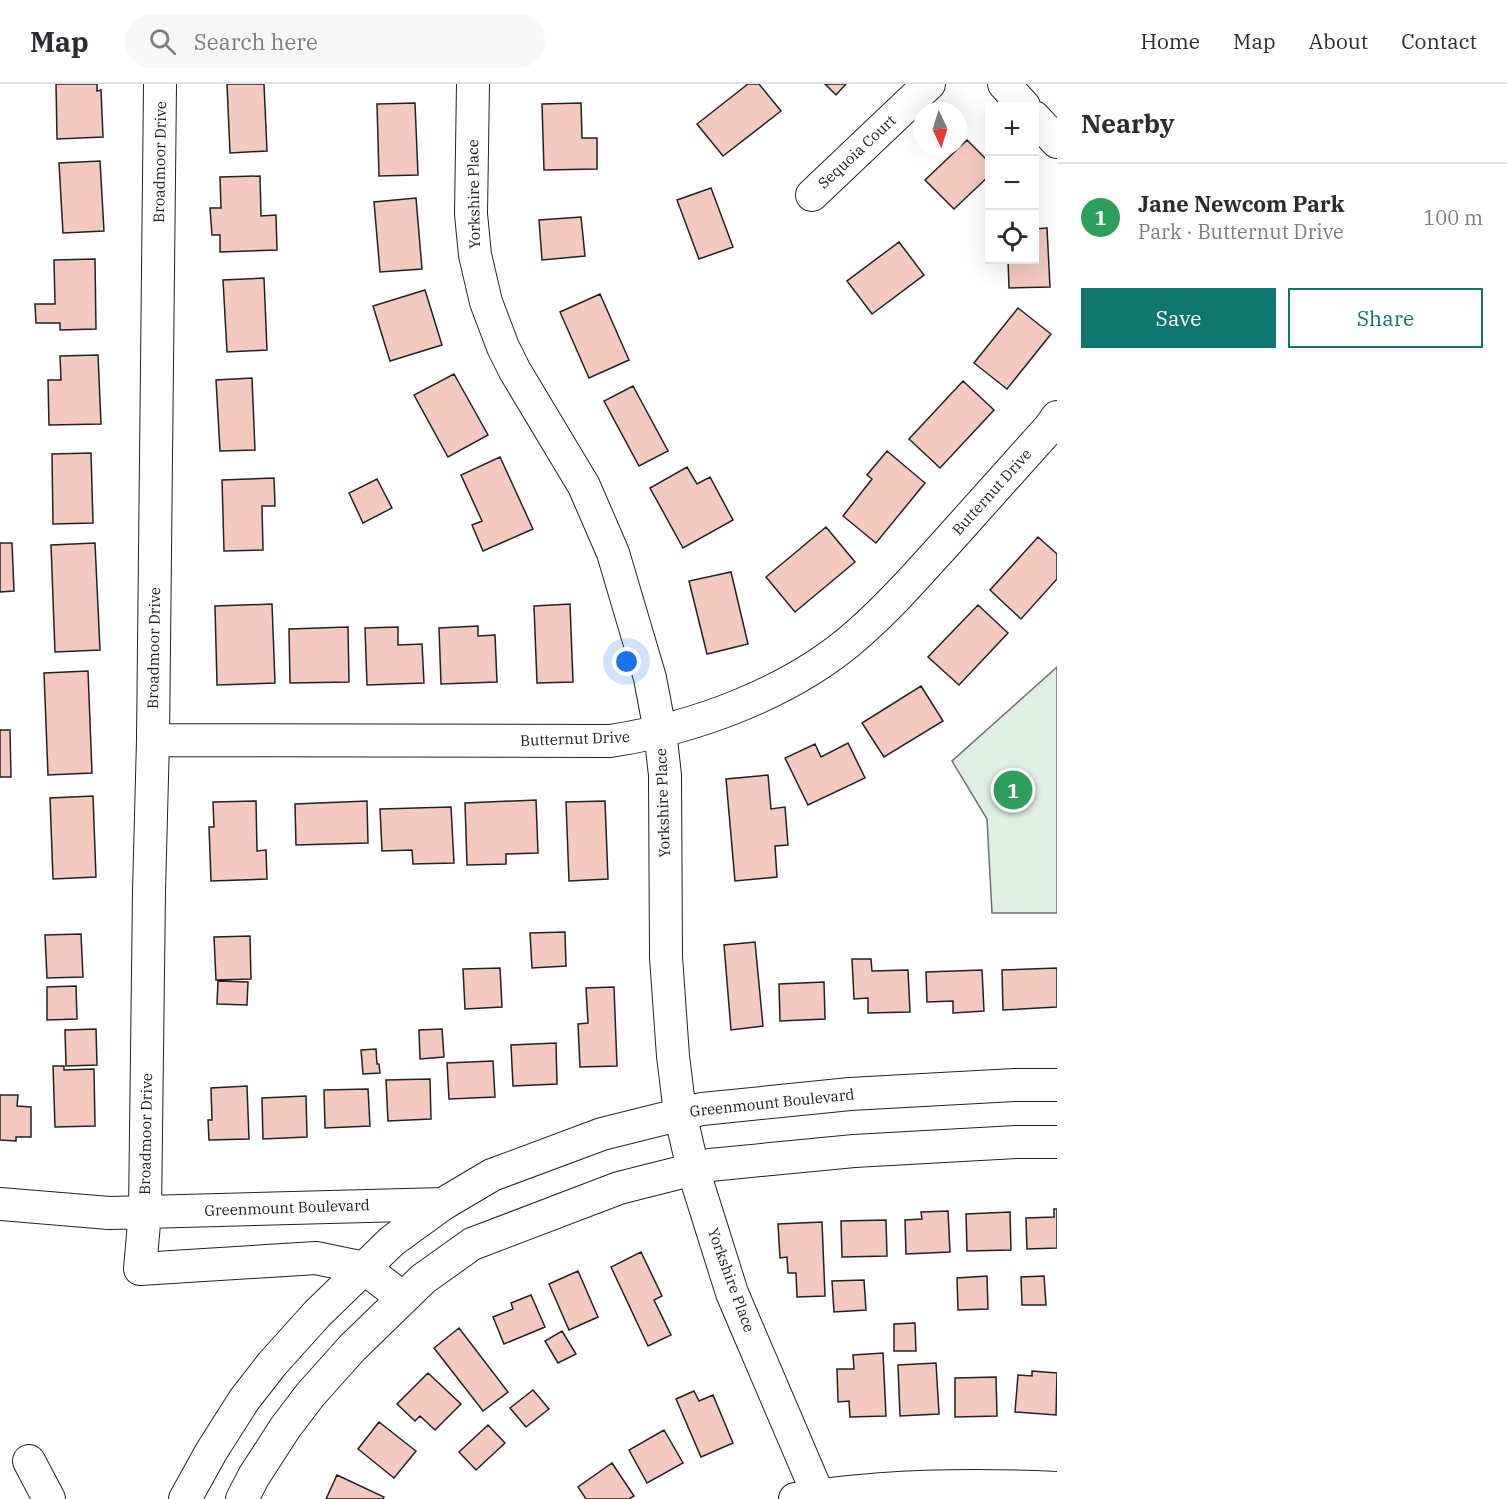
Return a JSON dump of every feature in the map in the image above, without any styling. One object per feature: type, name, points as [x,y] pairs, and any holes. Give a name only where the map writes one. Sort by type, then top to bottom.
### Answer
[{"type":"street","name":"Broadmoor Drive","points":[[145,1212],[160,84]]},
{"type":"street","name":"Yorkshire Place","points":[[473,84],[471,214],[475,255],[486,302],[515,371],[584,486],[613,553],[650,678],[665,775],[666,957],[673,1056],[680,1113],[693,1169],[732,1293],[811,1498]]},
{"type":"street","name":"Sequoia Court","points":[[812,195],[929,84]]},
{"type":"street","points":[[1004,84],[1020,102]]},
{"type":"street","points":[[1039,122],[1057,142]]},
{"type":"street","name":"Butternut Drive","points":[[153,740],[610,741],[644,736],[713,716],[770,691],[817,665],[857,635],[898,597],[1057,417]]},
{"type":"street","name":"Greenmount Boulevard","points":[[0,1204],[109,1213],[443,1204],[492,1175],[602,1134],[680,1113],[850,1094],[1014,1085],[1057,1085]]},
{"type":"street","points":[[242,1499],[285,1428],[310,1395],[352,1348],[423,1279],[472,1244],[619,1188],[710,1165],[854,1151],[1016,1142],[1057,1142]]},
{"type":"street","points":[[186,1499],[211,1452],[244,1400],[272,1364],[316,1314],[392,1241],[443,1204]]},
{"type":"street","points":[[145,1212],[140,1269],[316,1258],[364,1268],[403,1299]]},
{"type":"street","points":[[29,1461],[49,1499]]},
{"type":"street","points":[[811,1498],[875,1489],[939,1486],[1057,1488]]},
{"type":"green space","points":[[1057,667],[1057,913],[992,913],[987,819],[952,761]]},
{"type":"building","points":[[56,84],[97,84],[97,91],[101,90],[103,137],[57,139]]},
{"type":"building","points":[[227,84],[264,84],[267,151],[230,153]]},
{"type":"building","points":[[748,84],[759,84],[781,111],[723,156],[697,124]]},
{"type":"building","points":[[825,84],[846,84],[836,95]]},
{"type":"building","points":[[415,103],[418,175],[379,176],[377,104]]},
{"type":"building","points":[[581,103],[582,138],[597,138],[597,169],[544,170],[542,104]]},
{"type":"building","points":[[967,140],[985,158],[985,180],[954,209],[925,180],[950,156],[967,156]]},
{"type":"building","points":[[100,161],[104,231],[63,233],[59,163]]},
{"type":"building","points":[[260,176],[261,216],[276,215],[277,250],[220,252],[220,235],[212,235],[210,208],[221,208],[220,177]]},
{"type":"building","points":[[711,188],[733,247],[699,259],[677,200]]},
{"type":"building","points":[[416,198],[422,269],[380,272],[374,202]]},
{"type":"building","points":[[581,217],[585,256],[542,260],[539,220]]},
{"type":"building","points":[[1047,228],[1050,287],[1009,288],[1008,264],[1039,264],[1039,229]]},
{"type":"building","points":[[899,242],[924,275],[872,314],[847,281]]},
{"type":"building","points":[[95,259],[96,329],[60,330],[60,323],[36,323],[35,304],[55,304],[54,260]]},
{"type":"building","points":[[264,278],[267,350],[227,352],[223,280]]},
{"type":"building","points":[[425,290],[442,345],[390,361],[373,306]]},
{"type":"building","points":[[600,294],[629,360],[589,378],[560,312]]},
{"type":"building","points":[[1018,308],[1051,334],[1007,389],[974,363]]},
{"type":"building","points":[[98,355],[101,424],[49,425],[48,380],[61,380],[60,356]]},
{"type":"building","points":[[454,374],[488,435],[448,457],[414,395]]},
{"type":"building","points":[[252,378],[255,450],[220,451],[216,380]]},
{"type":"building","points":[[963,381],[994,410],[940,468],[909,439]]},
{"type":"building","points":[[633,386],[668,451],[639,466],[604,401]]},
{"type":"building","points":[[887,451],[925,483],[876,543],[843,516],[872,479],[867,475]]},
{"type":"building","points":[[91,453],[93,523],[53,524],[52,454]]},
{"type":"building","points":[[500,457],[533,529],[483,551],[472,525],[482,521],[461,475]]},
{"type":"building","points":[[687,467],[697,484],[710,477],[733,520],[683,548],[650,488]]},
{"type":"building","points":[[274,478],[275,506],[262,506],[263,550],[224,551],[222,480]]},
{"type":"building","points":[[377,479],[392,508],[363,523],[349,493]]},
{"type":"building","points":[[826,527],[855,562],[795,612],[766,577]]},
{"type":"building","points":[[1038,537],[1057,554],[1057,579],[1021,619],[990,590]]},
{"type":"building","points":[[0,543],[12,543],[14,591],[0,592]]},
{"type":"building","points":[[95,543],[100,650],[55,652],[51,545]]},
{"type":"building","points":[[731,572],[748,644],[707,654],[689,581]]},
{"type":"building","points":[[272,604],[275,683],[217,685],[215,606]]},
{"type":"building","points":[[570,604],[573,682],[537,683],[534,606]]},
{"type":"building","points":[[978,605],[1008,633],[959,685],[928,657]]},
{"type":"building","points":[[478,626],[478,636],[495,635],[497,682],[441,684],[439,628]]},
{"type":"building","points":[[348,627],[349,682],[290,683],[289,629]]},
{"type":"building","points":[[398,627],[398,645],[422,644],[424,683],[367,685],[365,628]]},
{"type":"building","points":[[88,671],[92,773],[48,775],[44,673]]},
{"type":"building","points":[[921,686],[943,721],[884,757],[862,723]]},
{"type":"building","points":[[0,730],[10,730],[11,777],[0,777]]},
{"type":"building","points":[[848,743],[865,778],[808,805],[785,758],[815,744],[821,757]]},
{"type":"building","points":[[768,775],[771,809],[785,807],[788,845],[775,846],[777,877],[735,881],[726,779]]},
{"type":"building","points":[[93,796],[96,877],[53,879],[50,798]]},
{"type":"building","points":[[536,800],[538,853],[506,854],[506,864],[467,865],[465,803]]},
{"type":"building","points":[[256,801],[257,851],[266,850],[267,879],[211,881],[209,827],[214,827],[213,802]]},
{"type":"building","points":[[367,801],[368,843],[296,845],[295,804]]},
{"type":"building","points":[[605,801],[608,879],[569,881],[566,802]]},
{"type":"building","points":[[451,807],[454,863],[413,864],[412,850],[382,851],[380,809]]},
{"type":"building","points":[[565,932],[566,966],[532,968],[530,933]]},
{"type":"building","points":[[81,934],[83,977],[47,978],[45,935]]},
{"type":"building","points":[[250,936],[251,979],[216,980],[214,937]]},
{"type":"building","points":[[755,942],[763,1026],[731,1030],[724,945]]},
{"type":"building","points":[[852,959],[871,959],[872,971],[908,970],[910,1012],[868,1013],[868,998],[854,999]]},
{"type":"building","points":[[500,968],[502,1007],[465,1009],[463,969]]},
{"type":"building","points":[[1057,968],[1057,1007],[1003,1010],[1002,970]]},
{"type":"building","points":[[982,970],[984,1011],[953,1013],[953,1001],[927,1002],[926,972]]},
{"type":"building","points":[[218,981],[248,982],[247,1005],[217,1004]]},
{"type":"building","points":[[824,982],[825,1019],[780,1021],[779,984]]},
{"type":"building","points":[[76,986],[77,1019],[47,1020],[47,987]]},
{"type":"building","points":[[614,987],[617,1066],[580,1067],[578,1024],[588,1023],[586,988]]},
{"type":"building","points":[[96,1029],[97,1065],[66,1066],[65,1030]]},
{"type":"building","points":[[442,1029],[444,1057],[420,1059],[419,1030]]},
{"type":"building","points":[[556,1043],[557,1084],[513,1086],[511,1045]]},
{"type":"building","points":[[376,1049],[380,1073],[363,1074],[361,1050]]},
{"type":"building","points":[[493,1061],[495,1097],[449,1099],[447,1063]]},
{"type":"building","points":[[53,1066],[64,1066],[64,1070],[94,1069],[95,1126],[55,1127]]},
{"type":"building","points":[[430,1079],[431,1119],[388,1121],[386,1080]]},
{"type":"building","points":[[247,1086],[249,1139],[209,1140],[208,1120],[212,1120],[211,1088]]},
{"type":"building","points":[[368,1089],[370,1126],[325,1128],[324,1090]]},
{"type":"building","points":[[0,1095],[18,1095],[17,1106],[31,1107],[31,1137],[16,1137],[16,1141],[0,1140]]},
{"type":"building","points":[[306,1096],[307,1137],[263,1139],[262,1098]]},
{"type":"building","points":[[1054,1209],[1057,1209],[1057,1248],[1027,1249],[1026,1218],[1054,1217]]},
{"type":"building","points":[[948,1211],[950,1252],[906,1254],[905,1220],[922,1219],[921,1212]]},
{"type":"building","points":[[1010,1212],[1011,1250],[967,1251],[966,1214]]},
{"type":"building","points":[[886,1220],[887,1256],[842,1257],[841,1221]]},
{"type":"building","points":[[822,1222],[825,1296],[797,1297],[796,1273],[788,1273],[787,1257],[780,1258],[778,1224]]},
{"type":"building","points":[[641,1252],[662,1296],[654,1300],[671,1335],[648,1346],[611,1267]]},
{"type":"building","points":[[578,1271],[598,1317],[569,1330],[549,1284]]},
{"type":"building","points":[[987,1276],[988,1309],[958,1310],[957,1278]]},
{"type":"building","points":[[1044,1276],[1046,1305],[1022,1305],[1021,1277]]},
{"type":"building","points":[[864,1280],[866,1310],[834,1312],[832,1281]]},
{"type":"building","points":[[531,1295],[545,1327],[504,1344],[493,1317],[513,1309],[511,1303]]},
{"type":"building","points":[[915,1323],[916,1351],[894,1351],[894,1324]]},
{"type":"building","points":[[459,1328],[508,1392],[483,1411],[434,1348]]},
{"type":"building","points":[[562,1331],[576,1354],[558,1363],[545,1341]]},
{"type":"building","points":[[883,1353],[886,1416],[850,1417],[849,1401],[838,1402],[837,1369],[854,1369],[853,1355]]},
{"type":"building","points":[[936,1363],[939,1414],[900,1416],[898,1365]]},
{"type":"building","points":[[1032,1371],[1057,1373],[1056,1415],[1015,1412],[1018,1375],[1032,1376]]},
{"type":"building","points":[[428,1373],[461,1404],[435,1430],[420,1416],[415,1421],[397,1404]]},
{"type":"building","points":[[996,1377],[997,1416],[955,1417],[955,1378]]},
{"type":"building","points":[[533,1390],[549,1409],[526,1427],[510,1408]]},
{"type":"building","points":[[694,1391],[699,1401],[713,1395],[733,1443],[701,1457],[676,1399]]},
{"type":"building","points":[[379,1422],[416,1451],[394,1478],[358,1449]]},
{"type":"building","points":[[488,1425],[505,1443],[476,1470],[459,1452]]},
{"type":"building","points":[[664,1430],[683,1463],[647,1483],[629,1450]]},
{"type":"building","points":[[612,1463],[634,1496],[629,1499],[586,1499],[578,1487]]},
{"type":"building","points":[[337,1475],[384,1497],[383,1499],[326,1499]]},
{"type":"place","name":"Jane Newcom Park","points":[[1013,790]]}]
